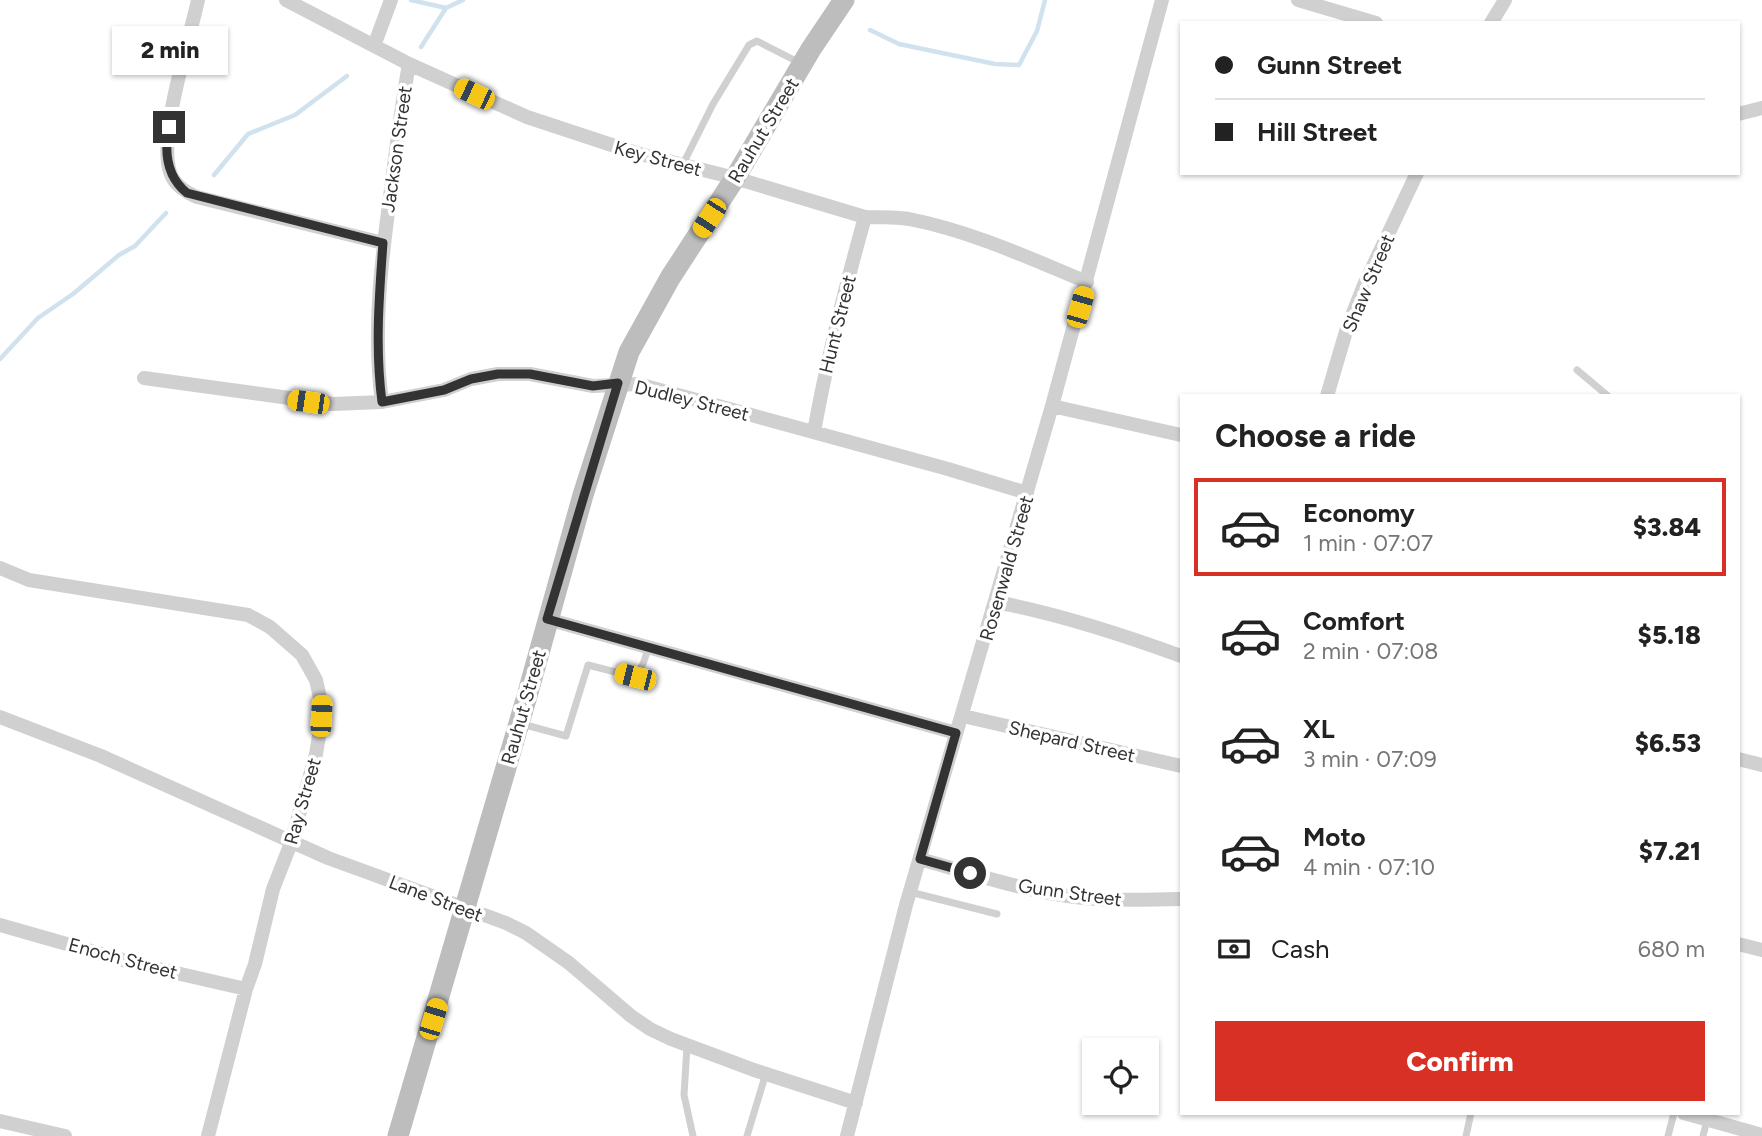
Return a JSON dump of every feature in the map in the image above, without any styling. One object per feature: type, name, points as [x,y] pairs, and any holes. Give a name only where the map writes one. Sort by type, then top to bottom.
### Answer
[{"type":"main road","name":"Rauhut Street","points":[[398,1136],[547,619],[629,352],[657,301],[844,0]]},
{"type":"street","points":[[198,0],[166,142],[169,170],[178,186],[197,197],[383,243]]},
{"type":"street","name":"Key Street","points":[[286,0],[409,64],[527,117],[570,133],[866,216],[907,219],[962,233],[1087,282]]},
{"type":"street","points":[[374,46],[391,0]]},
{"type":"street","name":"Rosenwald Street","points":[[847,1136],[909,892],[963,716],[1052,406],[1163,0]]},
{"type":"street","points":[[1298,0],[1369,21]]},
{"type":"street","points":[[1492,21],[1505,0]]},
{"type":"street","name":"Jackson Street","points":[[382,402],[377,368],[383,243],[409,64]]},
{"type":"street","points":[[1740,114],[1762,108]]},
{"type":"street","name":"Shaw Street","points":[[1328,394],[1347,328],[1364,285],[1416,175]]},
{"type":"street","name":"Hunt Street","points":[[814,432],[823,378],[841,303],[866,216]]},
{"type":"street","name":"Dudley Street","points":[[144,378],[333,404],[382,402],[444,390],[471,379],[498,374],[530,374],[593,386],[638,384],[1027,493]]},
{"type":"street","points":[[1052,406],[1180,435]]},
{"type":"street","name":"Ray Street","points":[[0,568],[29,580],[248,615],[288,640],[302,655],[311,671],[321,702],[316,754],[291,843],[272,889],[255,964],[208,1136]]},
{"type":"street","points":[[996,602],[1050,614],[1180,656]]},
{"type":"street","points":[[547,619],[956,733]]},
{"type":"street","name":"Shepard Street","points":[[963,716],[1180,766]]},
{"type":"street","name":"Lane Street","points":[[0,717],[101,756],[291,843],[526,933],[569,963],[650,1029],[687,1045],[856,1103]]},
{"type":"street","points":[[1740,760],[1762,765]]},
{"type":"street","name":"Gunn Street","points":[[920,859],[1019,887],[1062,895],[1137,901],[1180,899]]},
{"type":"street","name":"Enoch Street","points":[[0,925],[137,964],[246,989]]},
{"type":"street","points":[[1740,944],[1762,950]]},
{"type":"street","points":[[1691,1115],[1762,1135]]},
{"type":"street","points":[[0,1121],[58,1135]]},
{"type":"lane","points":[[682,166],[713,104],[750,45],[757,41],[802,64]]},
{"type":"lane","points":[[1577,370],[1606,394]]},
{"type":"lane","points":[[519,723],[566,736],[588,665],[635,677],[649,646]]},
{"type":"lane","points":[[909,892],[997,914]]},
{"type":"lane","points":[[687,1045],[684,1095],[693,1136]]},
{"type":"lane","points":[[747,1136],[766,1073]]},
{"type":"lane","points":[[1466,1136],[1471,1115]]},
{"type":"lane","points":[[1668,1136],[1673,1115]]},
{"type":"lane","points":[[1703,1136],[1707,1120]]},
{"type":"waterway","points":[[411,0],[446,8],[463,0]]},
{"type":"waterway","points":[[870,30],[899,44],[995,64],[1019,65],[1037,31],[1045,0]]},
{"type":"waterway","points":[[421,47],[446,8]]},
{"type":"waterway","points":[[214,175],[248,134],[295,115],[347,76]]},
{"type":"waterway","points":[[0,359],[38,318],[73,294],[119,255],[135,246],[166,213]]},
{"type":"route","points":[[169,127],[166,142],[170,175],[187,193],[383,243],[377,368],[382,402],[444,390],[471,379],[498,374],[530,374],[593,386],[618,383],[547,619],[956,733],[920,859],[970,873]]}]
